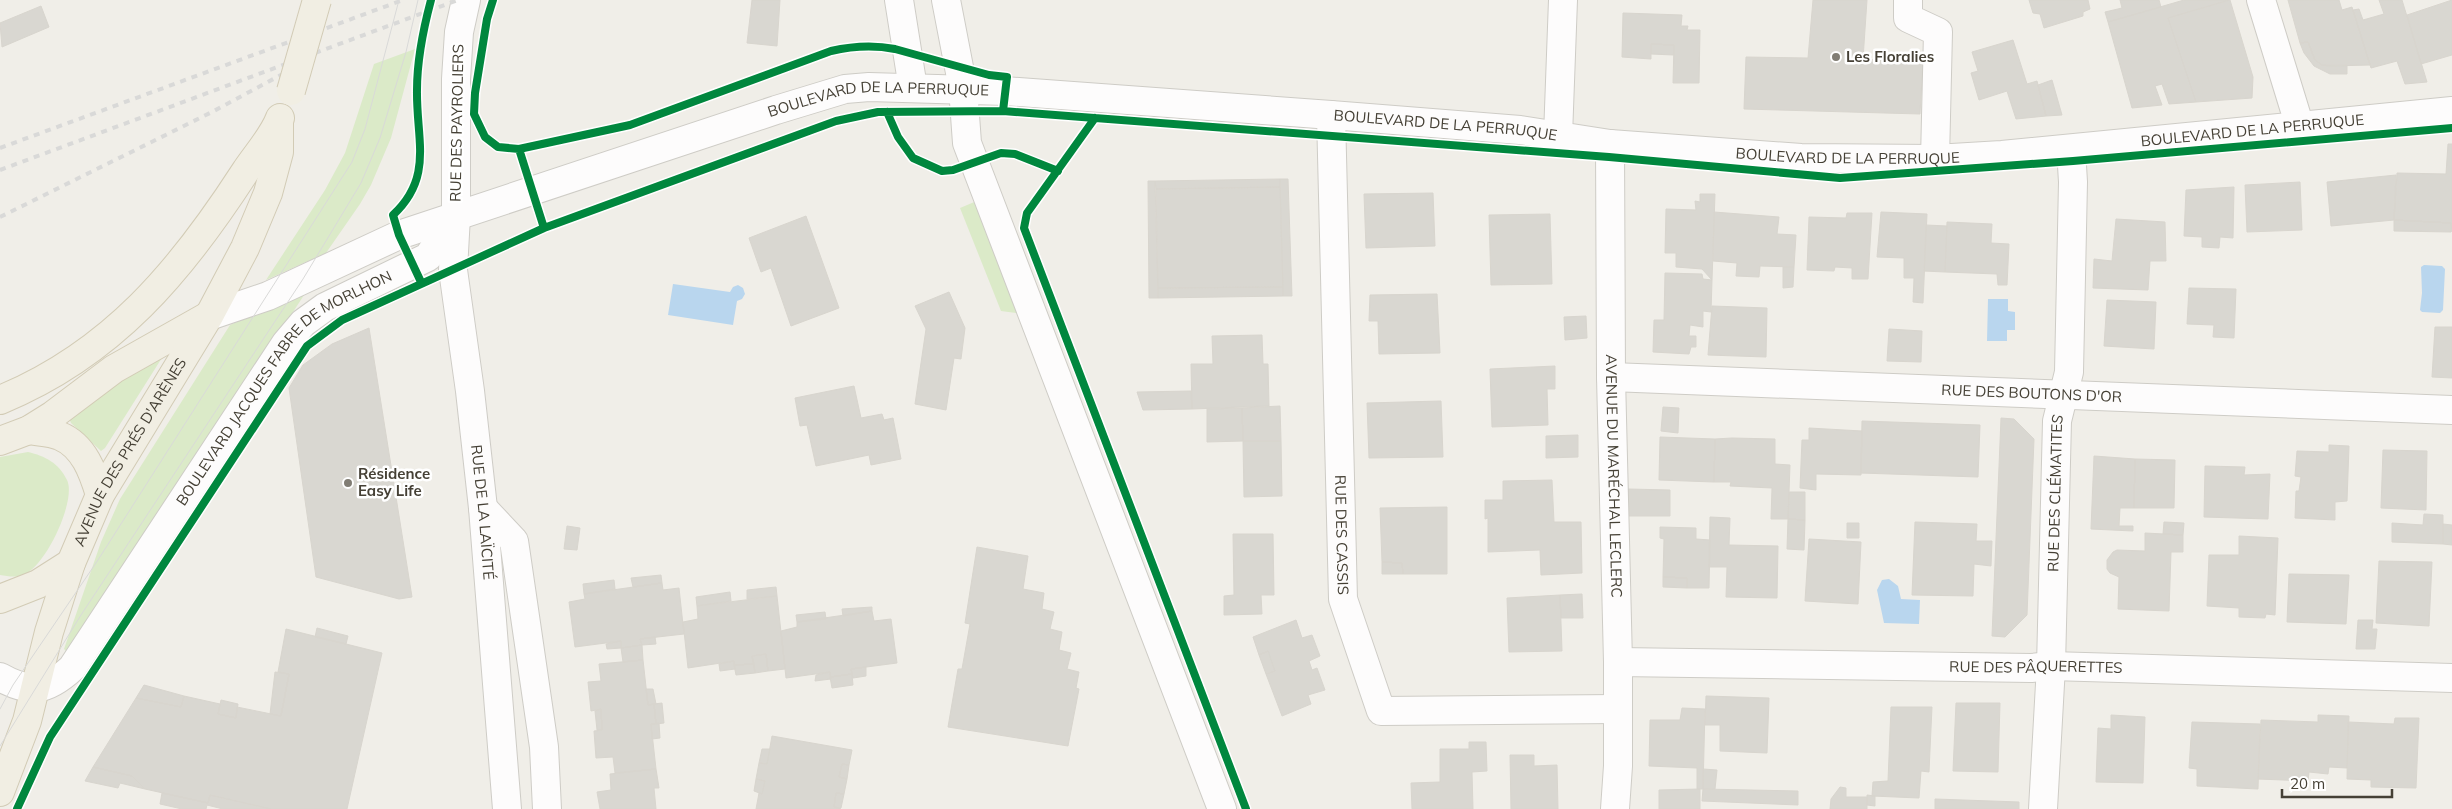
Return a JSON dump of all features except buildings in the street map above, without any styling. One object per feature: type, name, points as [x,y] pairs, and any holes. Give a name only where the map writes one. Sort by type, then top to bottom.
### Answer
[{"type":"main road","points":[[0,400],[27,389],[81,357],[118,328],[160,287],[210,227],[279,123],[291,91],[317,0]]},
{"type":"main road","name":"AVENUE DES PRÉS D'ARÈNES","points":[[0,792],[27,721],[49,632],[71,564],[100,495],[209,316],[245,248],[268,193],[279,152],[279,123]]},
{"type":"main road","points":[[0,441],[29,430],[53,415],[114,369],[209,316]]},
{"type":"main road","points":[[29,430],[60,436],[78,448],[93,472],[100,495]]},
{"type":"main road","points":[[0,599],[38,584],[71,564]]},
{"type":"street","name":"RUE DES PAYROLIERS","points":[[456,216],[456,79],[459,32],[466,0]]},
{"type":"street","points":[[899,0],[913,88]]},
{"type":"street","points":[[946,0],[963,88],[967,143],[1222,809]]},
{"type":"street","points":[[1558,136],[1563,0]]},
{"type":"street","points":[[1908,0],[1908,18],[1938,32],[1935,159]]},
{"type":"street","points":[[2261,0],[2300,127]]},
{"type":"street","name":"BOULEVARD DE LA PERRUQUE","points":[[456,216],[845,89],[869,87],[963,88],[1331,114],[1520,130],[1610,144],[1801,158],[1935,159],[2071,149],[2452,110]]},
{"type":"street","name":"RUE DES CASSIS","points":[[1331,114],[1343,599],[1381,712],[1618,709]]},
{"type":"street","name":"AVENUE DU MARÉCHAL LECLERC","points":[[1610,144],[1611,377],[1618,662],[1618,766],[1615,809]]},
{"type":"street","name":"RUE DES CLÉMATITES","points":[[2043,809],[2052,666],[2057,421],[2069,372],[2073,182],[2071,149]]},
{"type":"street","points":[[209,316],[268,296],[399,234],[456,216]]},
{"type":"street","name":"RUE DE LA LAÏCITÉ","points":[[456,216],[454,279],[470,392],[483,508],[507,809]]},
{"type":"street","name":"BOULEVARD JACQUES FABRE DE MORLHON","points":[[34,690],[60,680],[72,668],[286,342],[303,323],[325,307],[428,257],[456,216]]},
{"type":"street","name":"RUE DES BOUTONS D'OR","points":[[1611,377],[2452,410]]},
{"type":"street","points":[[483,508],[514,541],[544,747],[547,809]]},
{"type":"street","name":"RUE DES PÂQUERETTES","points":[[1618,662],[2031,668],[2052,666],[2452,678]]},
{"type":"street","points":[[0,677],[13,685],[34,690]]},
{"type":"green space","points":[[415,49],[391,138],[371,185],[360,204],[326,253],[266,280],[325,190],[345,153],[374,64]]},
{"type":"green space","points":[[979,200],[1021,311],[1016,313],[1001,311],[960,208]]},
{"type":"green space","points":[[306,292],[70,655],[64,649],[101,542],[120,499],[230,325]]},
{"type":"green space","points":[[165,353],[105,448],[101,451],[71,423],[69,418],[76,409]]},
{"type":"green space","points":[[28,452],[46,458],[64,474],[69,490],[67,502],[57,532],[41,560],[32,570],[17,576],[0,575],[0,457]]},
{"type":"water","points":[[2424,265],[2442,266],[2445,269],[2443,310],[2440,313],[2422,312],[2420,310],[2422,293],[2421,267]]},
{"type":"water","points":[[673,284],[730,292],[733,287],[738,285],[743,288],[745,294],[742,299],[737,301],[733,325],[668,315]]},
{"type":"water","points":[[1988,299],[2008,299],[2008,311],[2015,312],[2015,330],[2007,330],[2007,341],[1987,341]]},
{"type":"water","points":[[1889,579],[1898,586],[1901,599],[1920,600],[1919,624],[1884,623],[1877,590],[1882,580]]},
{"type":"tram line","points":[[0,709],[13,685],[98,560],[352,162],[365,129],[399,0]]},
{"type":"tram line","points":[[0,746],[81,615],[303,279],[361,183],[380,138],[406,52],[418,0]]},
{"type":"railway","points":[[0,148],[403,0]]},
{"type":"railway","points":[[0,170],[458,0]]},
{"type":"railway","points":[[0,217],[212,112],[292,69]]},
{"type":"cycle path","points":[[421,282],[399,235],[393,215],[406,201],[414,186],[418,172],[420,157],[417,108],[418,67],[423,33],[431,0]]},
{"type":"cycle path","points":[[493,0],[487,19],[475,93],[474,114],[485,137],[498,147],[519,149],[630,125],[831,51],[855,47],[895,49],[989,75],[1007,77],[1003,111]]},
{"type":"cycle path","points":[[17,809],[50,737],[307,346],[342,320],[544,228],[836,121],[878,112],[1003,111],[1609,157],[1840,178],[2073,161],[2452,128]]},
{"type":"cycle path","points":[[887,112],[898,137],[913,158],[942,171],[953,170],[1001,153],[1015,154],[1058,171]]},
{"type":"cycle path","points":[[1095,118],[1027,213],[1024,228],[1246,809]]},
{"type":"cycle path","points":[[519,149],[544,228]]},
{"type":"place","name":"Les Floralies","points":[[1836,57]]},
{"type":"place","name":"Résidence Easy Life","points":[[348,483]]}]
